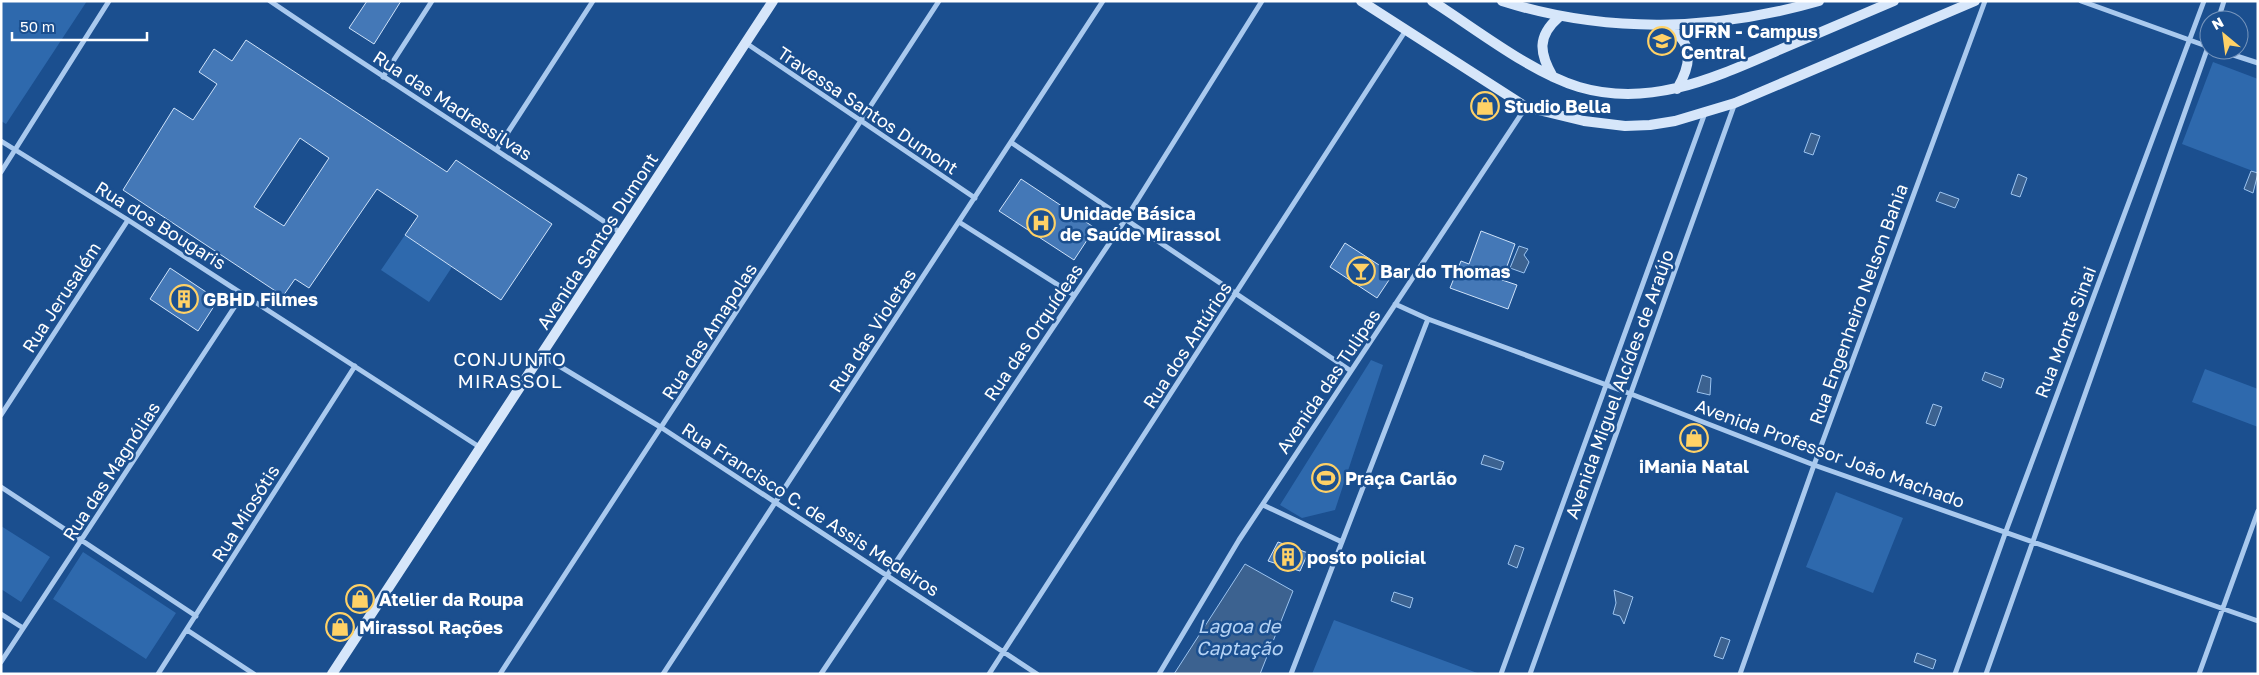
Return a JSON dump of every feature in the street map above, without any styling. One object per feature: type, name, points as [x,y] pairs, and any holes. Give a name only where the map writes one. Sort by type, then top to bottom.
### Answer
[{"type":"main road","name":"Avenida Santos Dumont","points":[[332,674],[773,1]]},
{"type":"main road","points":[[1361,1],[1526,107],[1584,121],[1625,126],[1650,125],[1735,104],[1975,1]]},
{"type":"main road","points":[[1432,1],[1527,63],[1554,77],[1579,87],[1605,93],[1633,96],[1661,93],[1711,79],[1894,1]]},
{"type":"main road","points":[[1502,1],[1559,17],[1592,22],[1663,26],[1746,19],[1819,1]]},
{"type":"main road","points":[[1554,77],[1543,56],[1542,45],[1546,30],[1559,17]]},
{"type":"main road","points":[[1663,26],[1678,34],[1688,50],[1688,68],[1677,89]]},
{"type":"street","points":[[1,172],[109,1]]},
{"type":"street","name":"Rua das Madressilvas","points":[[270,1],[383,77],[498,149],[621,233]]},
{"type":"street","points":[[383,77],[432,1]]},
{"type":"street","points":[[498,149],[593,1]]},
{"type":"street","name":"Rua das Amapolas","points":[[500,674],[939,1]]},
{"type":"street","name":"Rua das Violetas","points":[[664,674],[775,501],[1012,143],[1103,1]]},
{"type":"street","name":"Rua das Orquídeas","points":[[821,674],[886,574],[1125,220],[1262,1]]},
{"type":"street","name":"Rua Engenheiro Nelson Bahia","points":[[1740,674],[1814,465],[1985,1]]},
{"type":"street","points":[[2081,1],[2199,43]]},
{"type":"street","name":"Rua Monte Sinai","points":[[1955,674],[2006,531],[2204,1]]},
{"type":"street","name":"Rua dos Antúrios","points":[[989,674],[1406,30]]},
{"type":"street","name":"Travessa Santos Dumont","points":[[746,43],[975,198]]},
{"type":"street","points":[[1986,674],[2204,60]]},
{"type":"street","name":"Avenida Miguel Alcídes de Araújo","points":[[1530,674],[1735,104]]},
{"type":"street","name":"Avenida das Tulipas","points":[[1159,674],[1263,504],[1526,107]]},
{"type":"street","name":"Avenida Miguel Alcídes de Araújo","points":[[1501,674],[1604,385],[1706,112]]},
{"type":"street","name":"Rua dos Bougaris","points":[[1,141],[128,220],[481,448]]},
{"type":"street","points":[[1012,143],[1350,371]]},
{"type":"street","name":"Rua Jerusalém","points":[[1,415],[128,220]]},
{"type":"street","points":[[959,222],[1074,295]]},
{"type":"street","name":"Rua das Magnólias","points":[[1,662],[243,294]]},
{"type":"street","name":"Avenida Professor João Machado","points":[[1395,304],[1428,319],[1814,465],[2034,540],[2258,620]]},
{"type":"street","points":[[1291,674],[1428,319]]},
{"type":"street","name":"Rua Francisco C. de Assis Medeiros","points":[[542,355],[662,428],[1037,674]]},
{"type":"street","name":"Rua Miosótis","points":[[158,674],[355,366]]},
{"type":"street","points":[[1,487],[196,616]]},
{"type":"street","points":[[1263,504],[1342,542]]},
{"type":"street","points":[[2199,674],[2258,511]]},
{"type":"street","points":[[1,614],[23,628]]},
{"type":"street","points":[[187,630],[254,674]]},
{"type":"shaded area","points":[[1,1],[87,1],[6,124],[1,121]]},
{"type":"shaded area","points":[[2213,62],[2258,79],[2258,173],[2182,144]]},
{"type":"shaded area","points":[[405,235],[452,267],[429,302],[381,270]]},
{"type":"shaded area","points":[[1371,360],[1383,365],[1335,510],[1302,518],[1280,505]]},
{"type":"shaded area","points":[[2205,369],[2258,389],[2258,427],[2192,402]]},
{"type":"shaded area","points":[[1836,492],[1903,518],[1873,593],[1806,567]]},
{"type":"shaded area","points":[[1,526],[50,557],[21,602],[1,589]]},
{"type":"shaded area","points":[[83,552],[176,613],[146,659],[53,599]]},
{"type":"shaded area","points":[[1334,620],[1480,674],[1312,674]]},
{"type":"water","points":[[1811,133],[1820,136],[1813,155],[1804,152]]},
{"type":"water","points":[[2251,171],[2258,173],[2253,193],[2244,189]]},
{"type":"water","points":[[2018,174],[2027,178],[2020,197],[2011,194]]},
{"type":"water","points":[[1940,192],[1959,199],[1955,208],[1936,201]]},
{"type":"water","points":[[1519,246],[1528,249],[1524,255],[1529,262],[1524,273],[1510,268]]},
{"type":"water","points":[[1985,372],[2004,379],[2001,388],[1982,380]]},
{"type":"water","points":[[1702,375],[1711,378],[1710,395],[1697,392]]},
{"type":"water","points":[[1933,404],[1942,407],[1935,426],[1926,423]]},
{"type":"water","points":[[1484,455],[1504,462],[1501,470],[1481,464]]},
{"type":"water","points":[[1515,545],[1524,548],[1517,568],[1508,564]]},
{"type":"water","name":"Lagoa de Captação","points":[[1245,564],[1293,591],[1260,674],[1174,674]]},
{"type":"water","points":[[1614,590],[1633,597],[1624,624],[1620,616],[1613,614],[1616,603]]},
{"type":"water","points":[[1394,592],[1413,598],[1410,608],[1391,601]]},
{"type":"water","points":[[1721,637],[1730,640],[1723,659],[1714,656]]},
{"type":"water","points":[[1917,653],[1936,660],[1933,669],[1914,662]]},
{"type":"building","points":[[367,1],[401,1],[374,44],[349,28]]},
{"type":"building","points":[[246,40],[447,172],[456,160],[552,224],[501,300],[405,235],[418,216],[377,189],[309,288],[295,279],[283,296],[123,190],[174,108],[193,120],[217,84],[199,72],[214,49],[232,61]],"holes":[[[300,138],[329,158],[284,226],[254,207]]]},
{"type":"building","points":[[1021,179],[1095,228],[1074,260],[999,211]]},
{"type":"building","points":[[1481,231],[1515,244],[1502,280],[1517,285],[1508,309],[1450,288],[1461,261],[1469,264]]},
{"type":"building","name":"Bar do Thomas","points":[[1345,243],[1393,274],[1377,298],[1330,267]]},
{"type":"building","name":"GBHD Filmes","points":[[170,268],[218,300],[198,331],[150,299]]},
{"type":"building","name":"posto policial","points":[[1278,542],[1308,553],[1300,571],[1268,561]]},
{"type":"place","name":"UFRN - Campus Central","points":[[1662,41]]},
{"type":"place","name":"Studio Bella","points":[[1485,106]]},
{"type":"place","name":"Unidade Básica de Saúde Mirassol","points":[[1041,223]]},
{"type":"place","name":"Bar do Thomas","points":[[1361,271]]},
{"type":"place","name":"GBHD Filmes","points":[[184,299]]},
{"type":"place","name":"iMania Natal","points":[[1694,438]]},
{"type":"place","name":"Praça Carlão","points":[[1326,478]]},
{"type":"place","name":"posto policial","points":[[1288,557]]},
{"type":"place","name":"Atelier da Roupa","points":[[360,599]]},
{"type":"place","name":"Mirassol Rações","points":[[340,627]]},
{"type":"district","name":"CONJUNTO MIRASSOL","points":[[510,369]]}]
